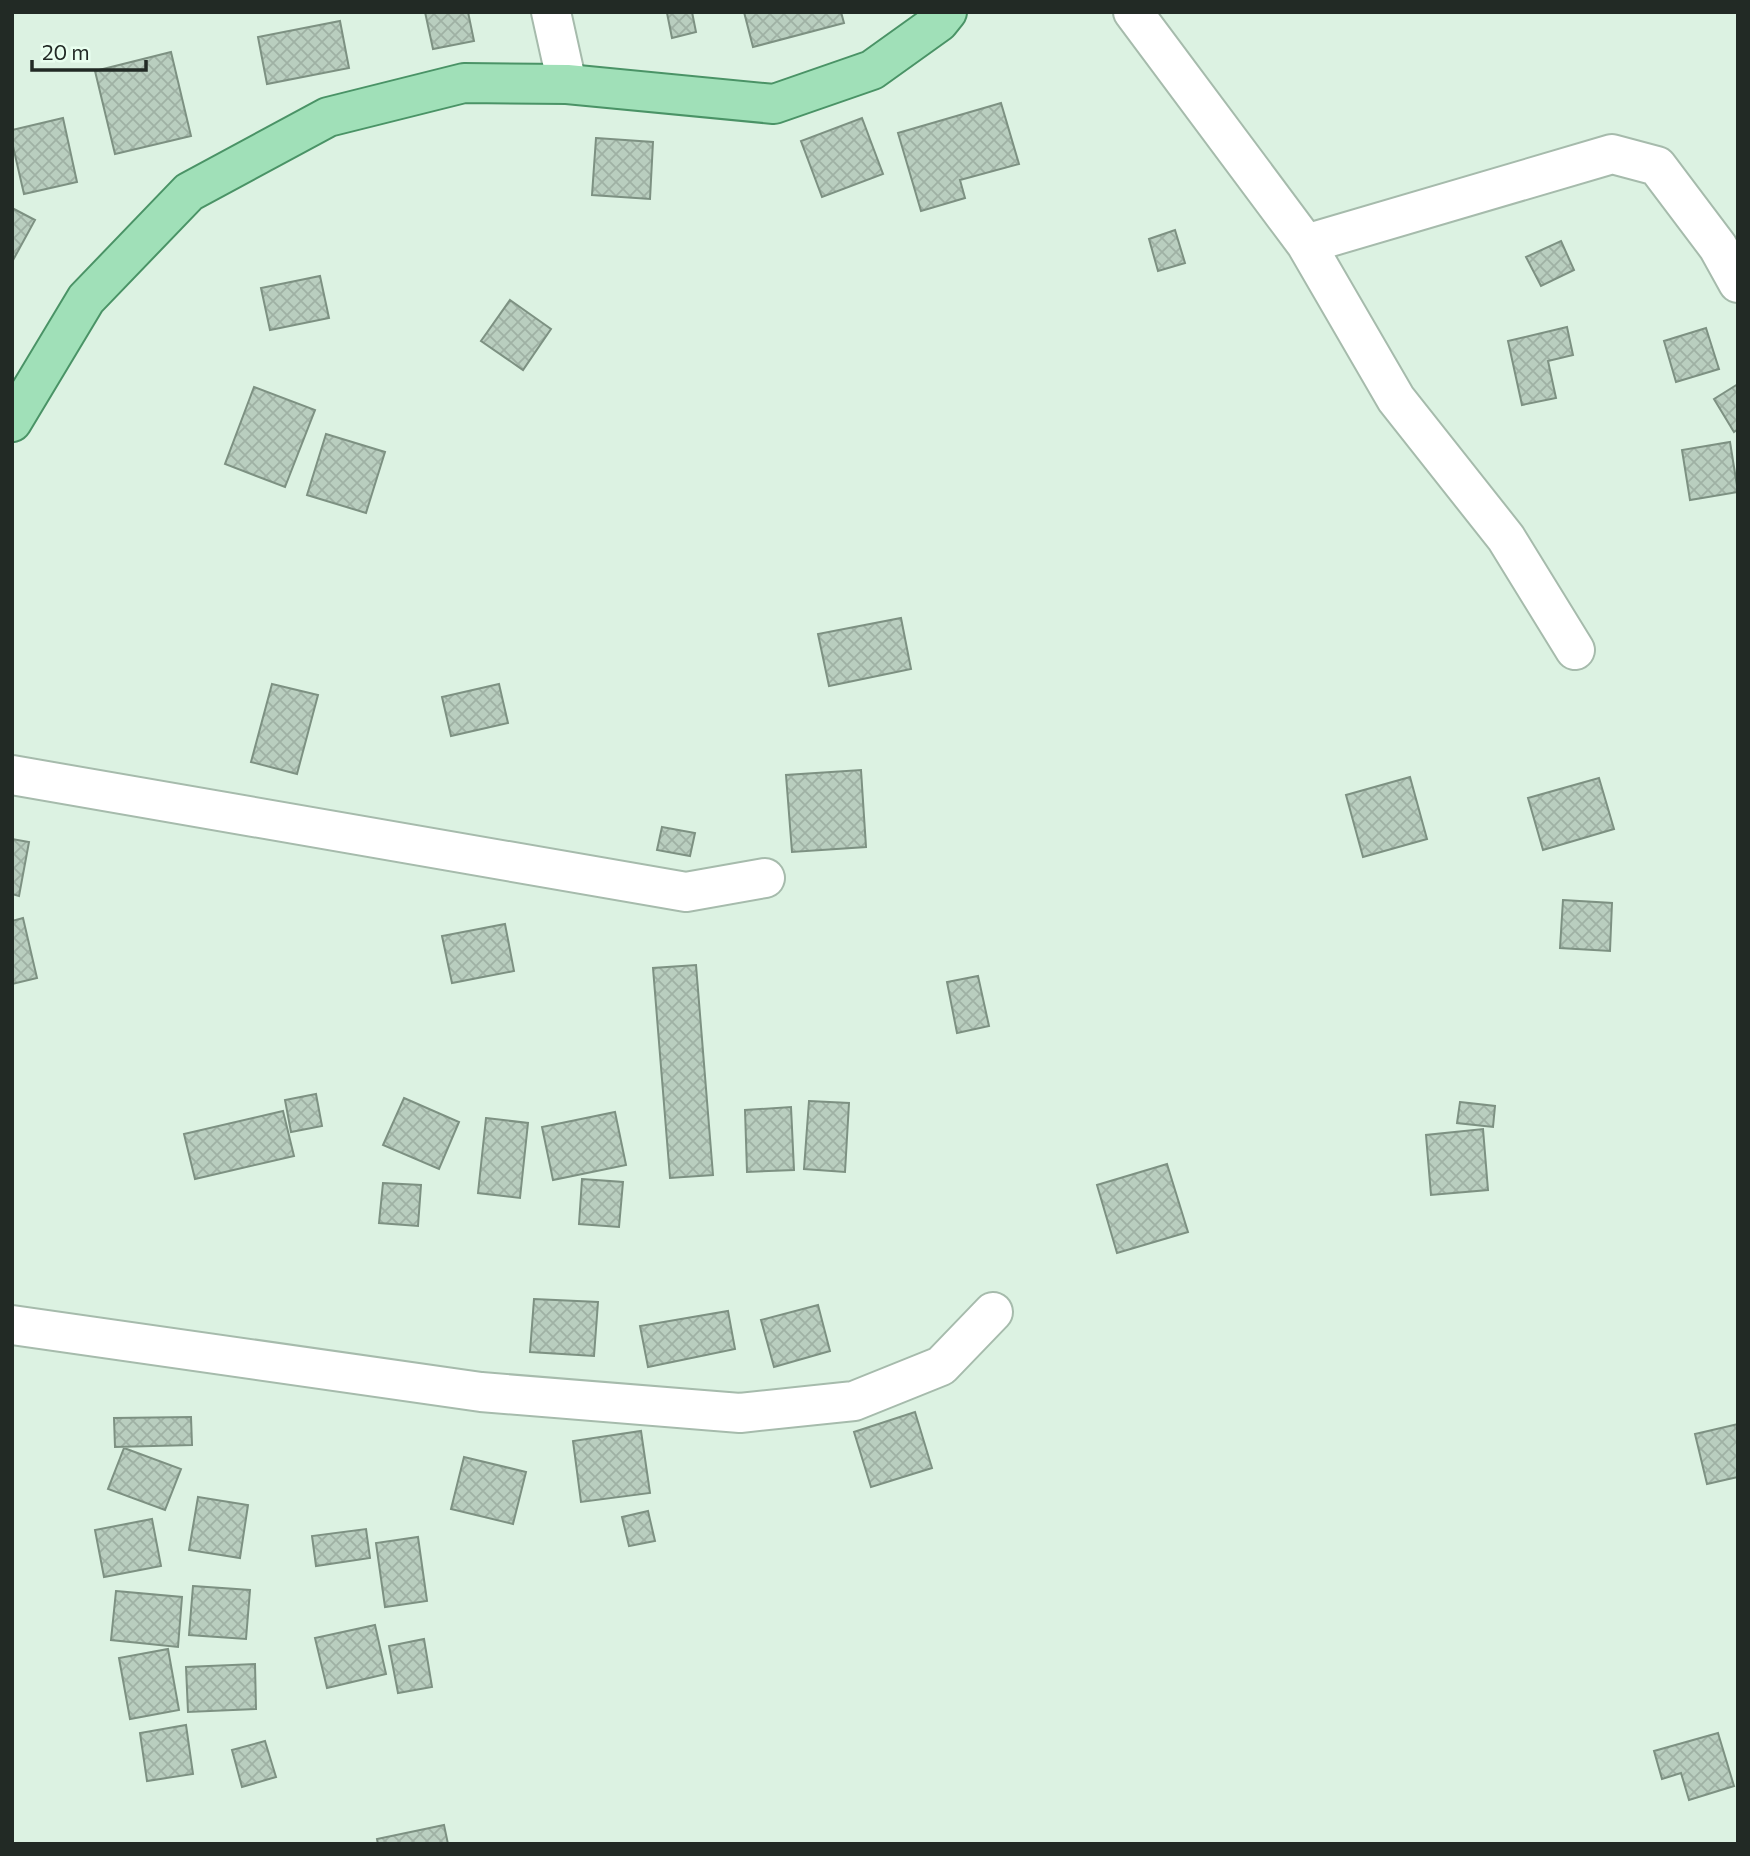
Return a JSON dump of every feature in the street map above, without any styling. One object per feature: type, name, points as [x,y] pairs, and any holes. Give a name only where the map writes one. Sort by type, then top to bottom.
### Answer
[{"type":"main road","points":[[12,422],[86,299],[189,192],[328,117],[464,83],[567,84],[774,104],[872,70],[939,22],[947,12]]},
{"type":"street","points":[[551,12],[567,84]]},
{"type":"street","points":[[1133,12],[1306,244],[1396,399],[1506,538],[1575,650]]},
{"type":"street","points":[[1306,244],[1612,154],[1657,166],[1718,247],[1738,283]]},
{"type":"street","points":[[12,775],[686,892],[765,878]]},
{"type":"street","points":[[12,1325],[481,1392],[740,1413],[854,1401],[941,1366],[993,1312]]},
{"type":"building","points":[[425,12],[468,12],[474,41],[433,49]]},
{"type":"building","points":[[692,12],[696,32],[672,38],[667,13]]},
{"type":"building","points":[[744,12],[841,12],[844,23],[753,47]]},
{"type":"building","points":[[340,21],[349,68],[267,84],[258,37]]},
{"type":"building","points":[[171,52],[191,136],[115,154],[95,71]]},
{"type":"building","points":[[1001,103],[1019,164],[960,180],[965,198],[921,211],[898,133]]},
{"type":"building","points":[[63,118],[77,182],[24,194],[12,142],[12,130]]},
{"type":"building","points":[[862,118],[883,174],[822,197],[801,141]]},
{"type":"building","points":[[596,138],[653,142],[650,199],[592,195]]},
{"type":"building","points":[[12,208],[35,220],[12,262]]},
{"type":"building","points":[[1175,230],[1185,263],[1158,271],[1149,239]]},
{"type":"building","points":[[1561,241],[1574,270],[1541,286],[1526,257]]},
{"type":"building","points":[[320,276],[329,318],[270,330],[261,288]]},
{"type":"building","points":[[510,300],[551,329],[523,370],[481,341]]},
{"type":"building","points":[[1567,327],[1573,355],[1548,361],[1556,398],[1522,405],[1508,341]]},
{"type":"building","points":[[1706,328],[1719,369],[1676,382],[1664,341]]},
{"type":"building","points":[[1738,384],[1738,429],[1734,432],[1714,399]]},
{"type":"building","points":[[254,387],[315,410],[285,487],[225,464]]},
{"type":"building","points":[[326,434],[385,452],[366,513],[307,495]]},
{"type":"building","points":[[1730,442],[1738,492],[1690,500],[1682,450]]},
{"type":"building","points":[[901,618],[911,669],[829,686],[818,634]]},
{"type":"building","points":[[272,684],[318,695],[297,774],[251,762]]},
{"type":"building","points":[[499,684],[508,723],[451,736],[442,697]]},
{"type":"building","points":[[861,770],[866,847],[792,852],[786,775]]},
{"type":"building","points":[[1410,777],[1427,839],[1363,857],[1346,795]]},
{"type":"building","points":[[1599,778],[1614,829],[1543,850],[1528,798]]},
{"type":"building","points":[[662,827],[695,833],[690,856],[657,850]]},
{"type":"building","points":[[12,839],[29,842],[19,896],[12,894]]},
{"type":"building","points":[[1563,900],[1612,903],[1610,951],[1560,948]]},
{"type":"building","points":[[23,918],[37,978],[12,984],[12,921]]},
{"type":"building","points":[[505,924],[514,971],[452,983],[442,936]]},
{"type":"building","points":[[696,965],[713,1175],[670,1178],[653,968]]},
{"type":"building","points":[[978,976],[989,1026],[957,1033],[947,982]]},
{"type":"building","points":[[316,1094],[322,1126],[291,1132],[285,1100]]},
{"type":"building","points":[[404,1098],[459,1122],[439,1169],[383,1145]]},
{"type":"building","points":[[809,1101],[849,1103],[845,1172],[804,1169]]},
{"type":"building","points":[[1460,1102],[1495,1106],[1493,1127],[1457,1123]]},
{"type":"building","points":[[791,1107],[794,1170],[747,1172],[745,1110]]},
{"type":"building","points":[[283,1111],[294,1156],[195,1179],[184,1134]]},
{"type":"building","points":[[615,1112],[626,1165],[553,1180],[542,1127]]},
{"type":"building","points":[[486,1118],[528,1123],[520,1198],[478,1193]]},
{"type":"building","points":[[1483,1129],[1488,1190],[1431,1195],[1426,1135]]},
{"type":"building","points":[[1167,1164],[1188,1232],[1117,1253],[1097,1185]]},
{"type":"building","points":[[582,1179],[623,1182],[619,1227],[579,1224]]},
{"type":"building","points":[[383,1183],[421,1185],[418,1226],[379,1223]]},
{"type":"building","points":[[534,1299],[598,1302],[594,1356],[530,1352]]},
{"type":"building","points":[[818,1305],[830,1351],[774,1367],[761,1320]]},
{"type":"building","points":[[728,1311],[735,1349],[648,1367],[640,1326]]},
{"type":"building","points":[[915,1412],[932,1468],[871,1487],[854,1432]]},
{"type":"building","points":[[191,1417],[192,1445],[115,1447],[114,1418]]},
{"type":"building","points":[[1738,1424],[1738,1477],[1707,1484],[1695,1434]]},
{"type":"building","points":[[641,1431],[650,1493],[581,1502],[573,1441]]},
{"type":"building","points":[[124,1448],[181,1469],[165,1510],[108,1489]]},
{"type":"building","points":[[464,1457],[526,1472],[513,1524],[451,1509]]},
{"type":"building","points":[[198,1497],[248,1505],[240,1558],[189,1550]]},
{"type":"building","points":[[648,1511],[655,1541],[629,1546],[622,1517]]},
{"type":"building","points":[[152,1519],[161,1566],[104,1577],[95,1530]]},
{"type":"building","points":[[366,1529],[370,1558],[316,1566],[312,1536]]},
{"type":"building","points":[[418,1537],[427,1601],[385,1607],[376,1543]]},
{"type":"building","points":[[193,1586],[250,1590],[246,1639],[189,1635]]},
{"type":"building","points":[[116,1591],[182,1597],[178,1647],[111,1640]]},
{"type":"building","points":[[375,1625],[386,1674],[327,1688],[315,1638]]},
{"type":"building","points":[[424,1639],[432,1687],[398,1693],[389,1646]]},
{"type":"building","points":[[168,1649],[179,1710],[130,1719],[119,1658]]},
{"type":"building","points":[[255,1664],[256,1709],[188,1712],[186,1667]]},
{"type":"building","points":[[186,1725],[193,1774],[147,1781],[140,1733]]},
{"type":"building","points":[[1718,1733],[1734,1786],[1689,1800],[1681,1773],[1662,1779],[1654,1751]]},
{"type":"building","points":[[265,1741],[276,1777],[242,1787],[232,1750]]},
{"type":"building","points":[[444,1825],[448,1844],[378,1844],[377,1839]]}]
